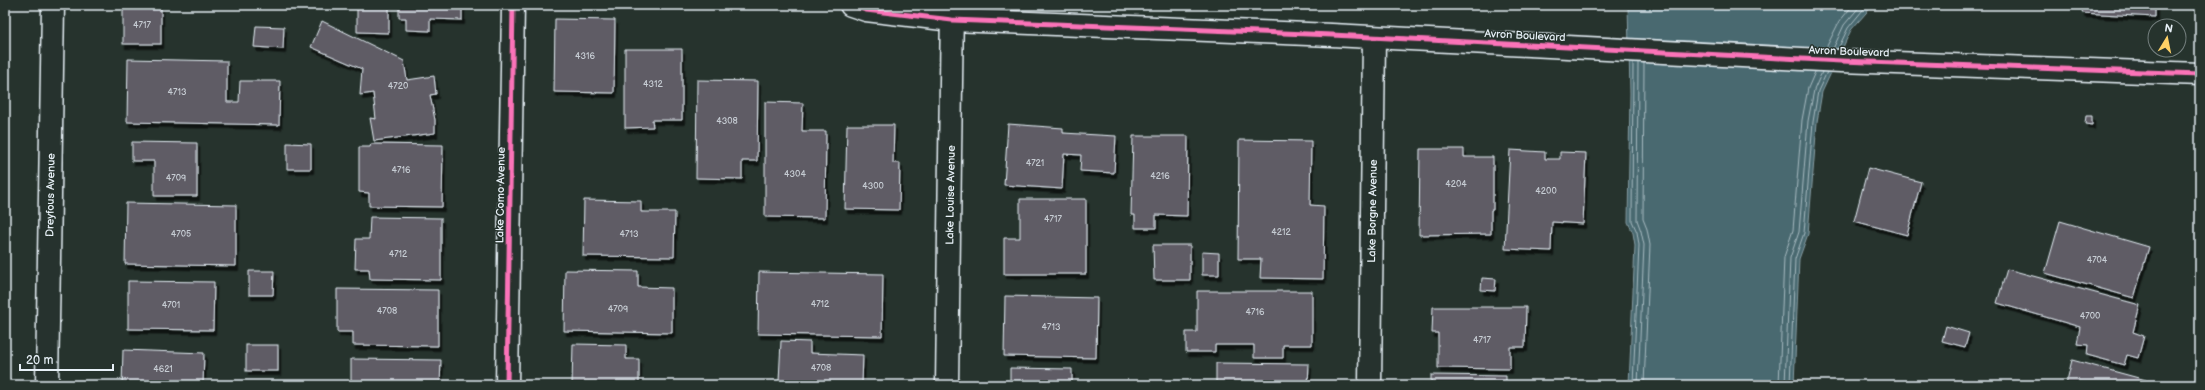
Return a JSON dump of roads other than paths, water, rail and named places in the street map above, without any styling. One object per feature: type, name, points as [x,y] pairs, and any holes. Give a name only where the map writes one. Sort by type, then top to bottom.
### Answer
[{"type":"street","name":"Dreyfous Avenue","points":[[47,385],[53,5]]},
{"type":"street","name":"Lake Como Avenue","points":[[507,385],[513,5]]},
{"type":"street","name":"Avron Boulevard","points":[[851,5],[866,10],[952,12],[1374,38],[1841,61],[2200,74]]},
{"type":"street","name":"Lake Louise Avenue","points":[[947,385],[952,12]]},
{"type":"street","name":"Lake Borgne Avenue","points":[[1370,385],[1374,38]]},
{"type":"water","points":[[1628,5],[1873,5],[1851,30],[1822,92],[1817,122],[1808,234],[1799,259],[1794,385],[1629,385],[1635,245],[1633,233],[1628,222],[1630,93]]}]
